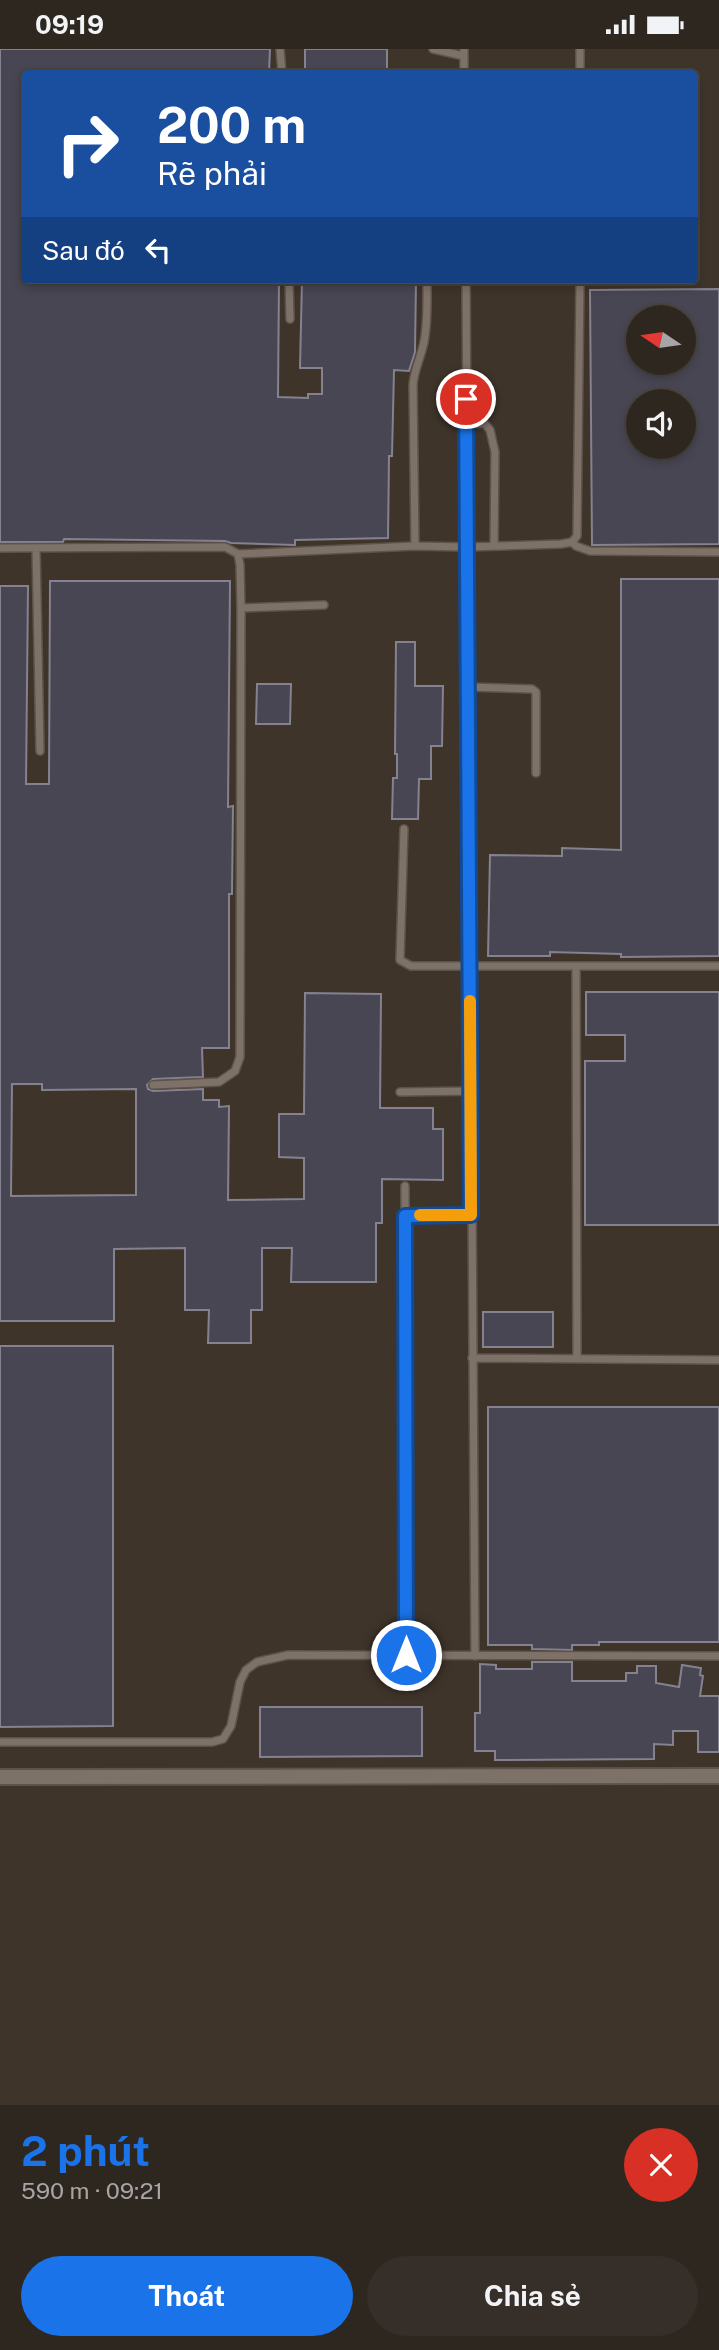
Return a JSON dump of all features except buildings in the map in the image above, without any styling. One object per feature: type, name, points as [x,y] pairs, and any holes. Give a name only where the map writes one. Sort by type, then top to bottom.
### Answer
[{"type":"street","points":[[0,1777],[719,1776]]},
{"type":"lane","points":[[280,49],[282,70]]},
{"type":"lane","points":[[433,49],[464,53]]},
{"type":"lane","points":[[580,49],[580,70]]},
{"type":"lane","points":[[289,284],[290,319]]},
{"type":"lane","points":[[415,546],[412,386],[424,343],[427,284]]},
{"type":"lane","points":[[466,284],[475,1656]]},
{"type":"lane","points":[[0,548],[225,547],[237,554],[572,542],[577,536],[580,284]]},
{"type":"lane","points":[[466,423],[485,424],[493,440],[494,546]]},
{"type":"lane","points":[[572,542],[590,551],[719,552]]},
{"type":"lane","points":[[36,548],[40,751]]},
{"type":"lane","points":[[153,1085],[219,1082],[235,1071],[240,1057],[241,608],[240,565],[237,554]]},
{"type":"lane","points":[[241,608],[324,605]]},
{"type":"lane","points":[[468,687],[532,689],[536,692],[536,773]]},
{"type":"lane","points":[[404,829],[400,960],[411,966],[719,966]]},
{"type":"lane","points":[[576,966],[577,1359]]},
{"type":"lane","points":[[400,1092],[470,1091]]},
{"type":"lane","points":[[405,1186],[406,1655]]},
{"type":"lane","points":[[405,1216],[471,1215]]},
{"type":"lane","points":[[472,1358],[719,1360]]},
{"type":"lane","points":[[0,1742],[199,1742],[223,1739],[231,1726],[240,1682],[246,1670],[257,1662],[288,1655],[719,1656]]},
{"type":"slow traffic","points":[[420,1215],[471,1215],[470,1001]]},
{"type":"route","points":[[406,1655],[405,1216],[471,1215],[466,399]]}]
